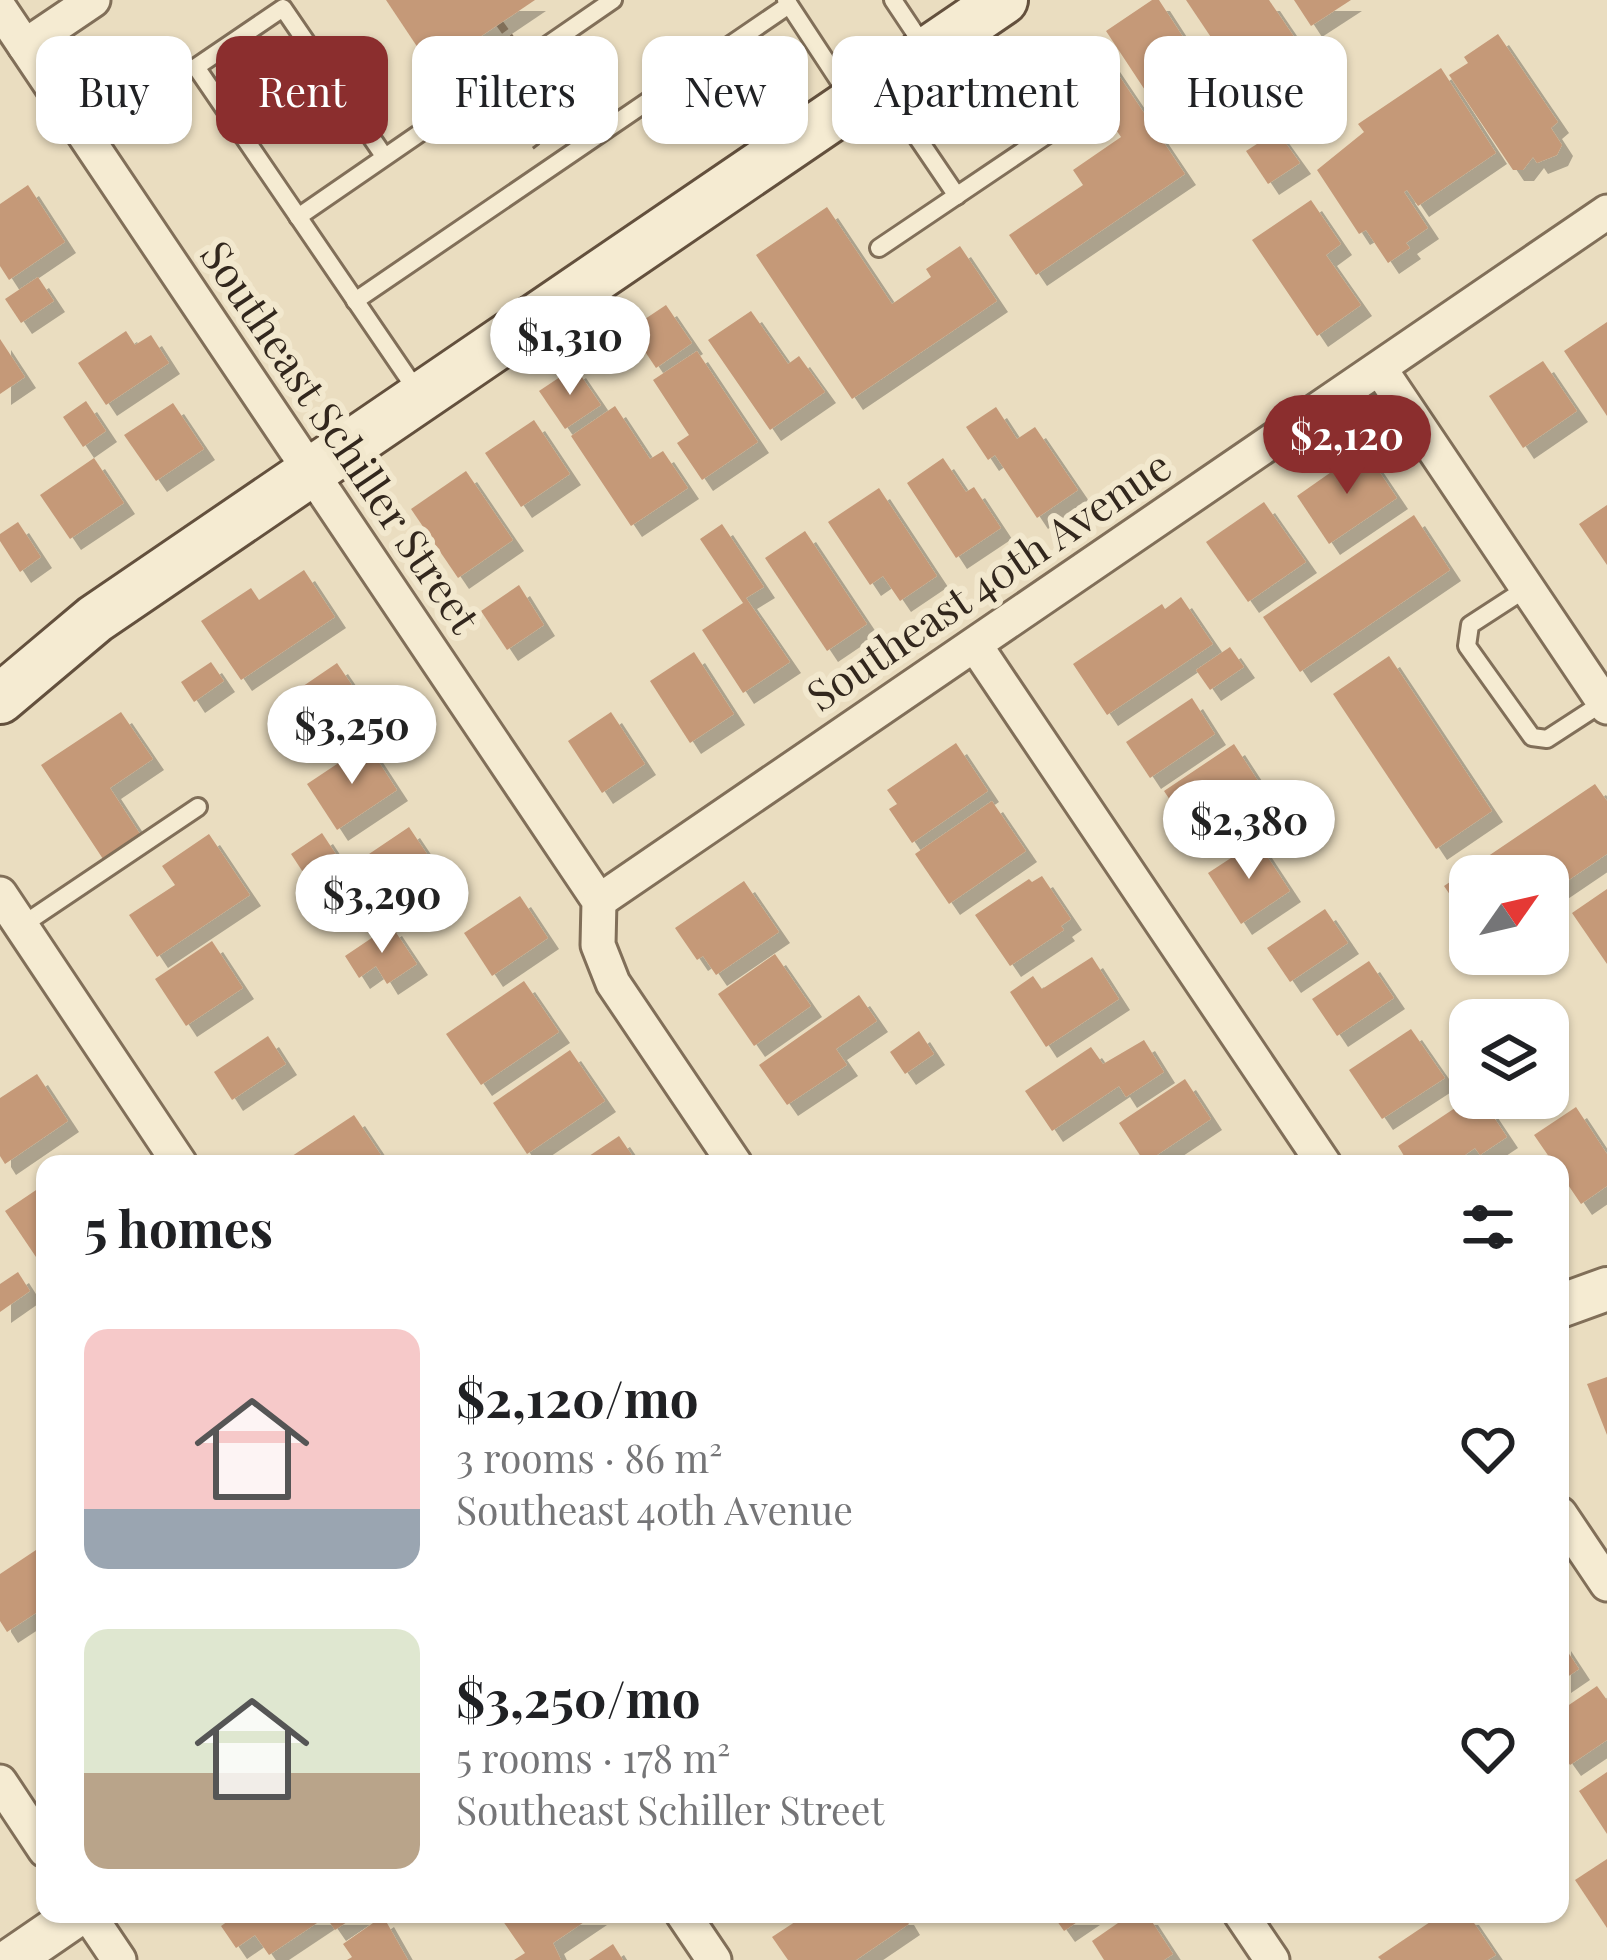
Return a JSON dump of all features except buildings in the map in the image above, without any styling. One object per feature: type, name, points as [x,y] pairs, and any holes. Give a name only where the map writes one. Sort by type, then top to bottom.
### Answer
[{"type":"main road","points":[[950,36],[1003,0]]},
{"type":"main road","points":[[0,699],[95,619],[832,117]]},
{"type":"street","points":[[25,46],[93,0]]},
{"type":"street","name":"Southeast Schiller Street","points":[[0,9],[599,902],[598,945],[613,983],[729,1155]]},
{"type":"street","name":"Southeast 40th Avenue","points":[[599,902],[1607,212]]},
{"type":"street","points":[[1380,369],[1605,704]]},
{"type":"street","points":[[975,645],[1318,1155]]},
{"type":"street","points":[[0,895],[174,1155]]},
{"type":"street","points":[[1569,1303],[1607,1289]]},
{"type":"street","points":[[1569,1527],[1607,1583]]},
{"type":"street","points":[[0,1782],[36,1836]]},
{"type":"street","points":[[10,1960],[65,1923]]},
{"type":"street","points":[[94,1923],[119,1960]]},
{"type":"street","points":[[689,1923],[714,1960]]},
{"type":"street","points":[[1247,1923],[1272,1960]]},
{"type":"lane","points":[[298,217],[613,0]]},
{"type":"lane","points":[[893,0],[917,36]]},
{"type":"lane","points":[[355,301],[788,2],[832,53]]},
{"type":"lane","points":[[384,156],[283,8],[196,67],[421,397]]},
{"type":"lane","points":[[912,144],[957,196]]},
{"type":"lane","points":[[879,248],[1033,144]]},
{"type":"lane","points":[[1527,588],[1471,625],[1467,646],[1532,737],[1547,739],[1605,704]]},
{"type":"lane","points":[[21,926],[198,808]]}]
